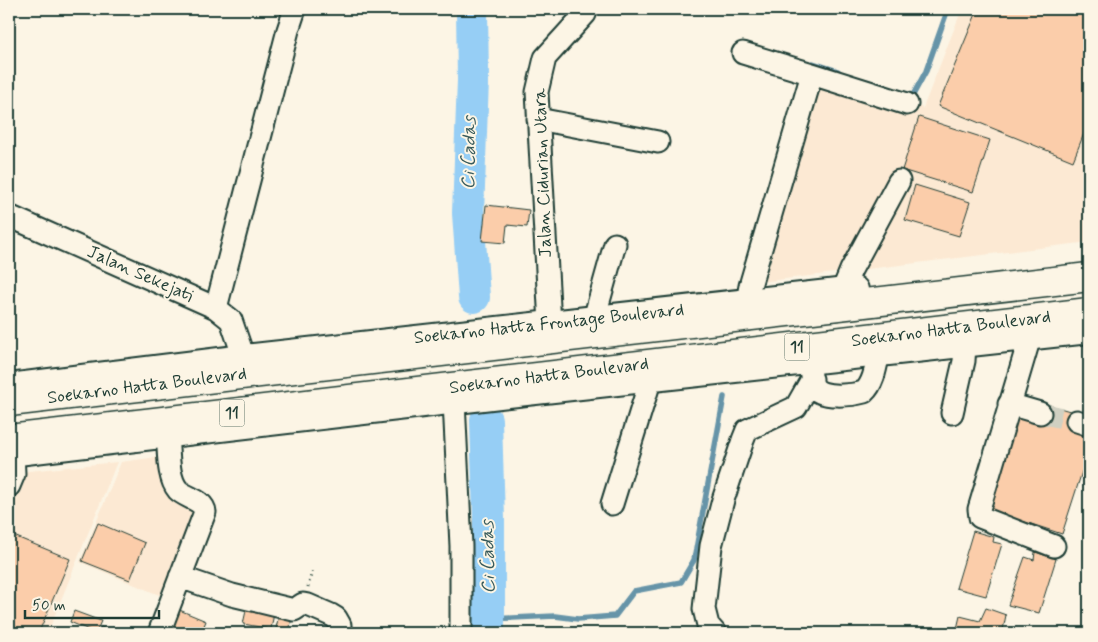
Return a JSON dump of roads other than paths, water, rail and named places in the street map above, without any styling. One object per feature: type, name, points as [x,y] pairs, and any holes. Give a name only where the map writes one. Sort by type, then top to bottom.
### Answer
[{"type":"highway","name":"Soekarno Hatta Boulevard","points":[[9,402],[508,336],[1089,277]]},
{"type":"highway","name":"Soekarno Hatta Boulevard","points":[[10,448],[457,396],[1089,312]]},
{"type":"main road","name":"Soekarno Hatta Frontage Boulevard","points":[[508,336],[550,324],[1089,265]]},
{"type":"main road","points":[[506,388],[810,370],[879,352],[1089,330]]},
{"type":"main road","name":"Soekarno Hatta Frontage Boulevard","points":[[9,387],[244,358],[452,343]]},
{"type":"main road","points":[[10,448],[167,435],[457,396]]},
{"type":"street","points":[[216,308],[295,9]]},
{"type":"street","name":"Jalan Cidurian Utara","points":[[550,324],[536,92],[545,58],[585,14],[587,9]]},
{"type":"street","points":[[743,53],[907,104]]},
{"type":"street","points":[[747,302],[750,286],[812,74]]},
{"type":"street","points":[[538,119],[658,142]]},
{"type":"street","points":[[842,292],[851,270],[899,181]]},
{"type":"street","name":"Jalan Sekejati","points":[[9,216],[216,308],[231,320],[244,358]]},
{"type":"street","points":[[594,319],[615,244]]},
{"type":"street","points":[[1030,337],[979,509],[980,517],[1054,546]]},
{"type":"street","points":[[952,413],[964,361],[965,344]]},
{"type":"street","points":[[810,370],[814,387],[818,392],[827,395],[864,392],[869,388],[879,352]]},
{"type":"street","points":[[715,633],[708,625],[704,609],[711,546],[723,500],[743,440],[748,430],[796,407],[810,370]]},
{"type":"street","points":[[612,504],[651,378]]},
{"type":"street","points":[[457,396],[462,546],[461,633]]},
{"type":"street","points":[[1009,404],[1040,413]]},
{"type":"street","points":[[159,633],[205,509],[175,485],[171,473],[167,435]]},
{"type":"street","points":[[9,486],[14,474],[10,448]]},
{"type":"street","points":[[180,577],[232,595],[294,610],[303,604],[308,605],[336,618],[340,625],[340,633]]},
{"type":"waterway","name":"Ci Cadas","points":[[472,9],[473,80],[468,213],[474,297]]},
{"type":"waterway","points":[[906,94],[913,95],[926,71],[948,9]]},
{"type":"waterway","points":[[811,68],[813,63],[838,71]]},
{"type":"waterway","points":[[489,619],[555,616],[578,619],[615,616],[634,591],[681,582],[694,560],[724,397]]},
{"type":"waterway","name":"Ci Cadas","points":[[486,420],[489,519],[489,633]]},
{"type":"tunnel","points":[[1040,413],[1077,421]]}]
